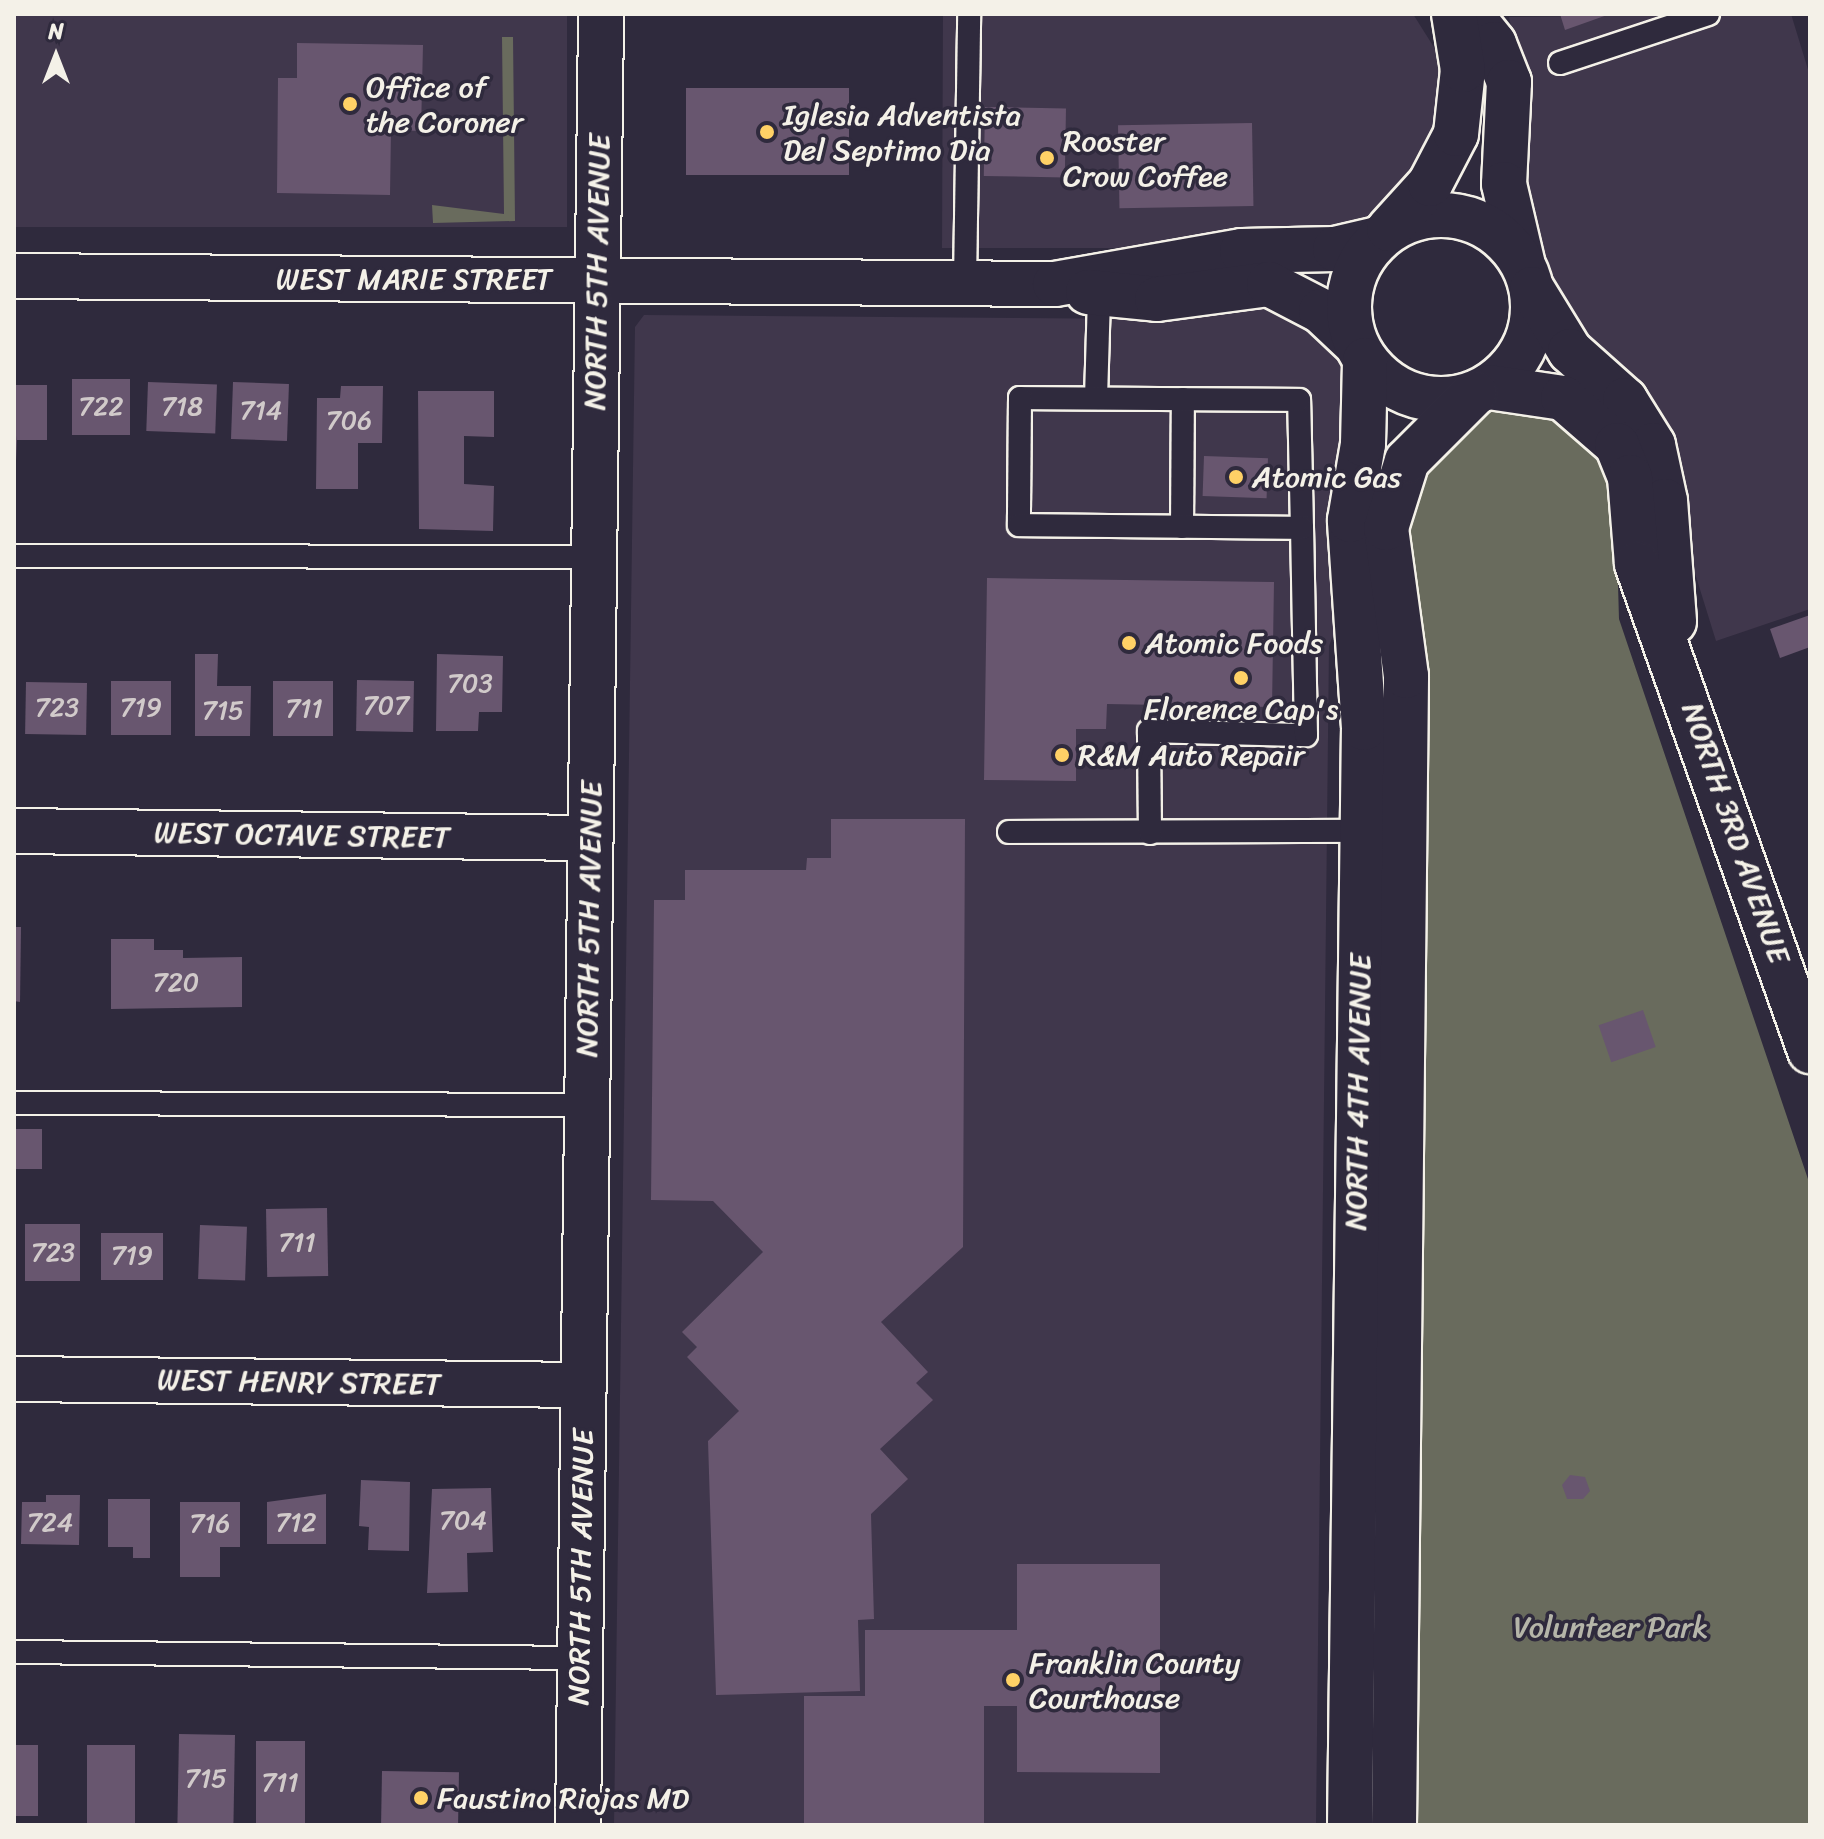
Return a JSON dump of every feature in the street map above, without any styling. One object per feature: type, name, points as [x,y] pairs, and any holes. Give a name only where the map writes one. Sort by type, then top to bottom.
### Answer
[{"type":"street","name":"NORTH 5TH AVENUE","points":[[578,1825],[601,14]]},
{"type":"street","points":[[1454,14],[1463,70],[1456,134],[1430,184],[1384,234],[1349,292],[1360,352],[1381,379],[1427,399],[1482,390],[1513,368],[1528,339],[1528,278],[1504,194],[1509,82],[1494,44],[1470,14]]},
{"type":"street","points":[[1384,234],[1422,217],[1472,220],[1494,231],[1528,278]]},
{"type":"street","name":"WEST MARIE STREET","points":[[14,276],[1055,284],[1231,253],[1384,234]]},
{"type":"street","name":"NORTH 3RD AVENUE","points":[[1528,278],[1570,351],[1625,400],[1653,445],[1665,501],[1677,661]]},
{"type":"street","name":"WEST MARIE STREET","points":[[1055,284],[1099,295],[1181,298],[1269,284],[1321,311],[1360,352]]},
{"type":"street","name":"NORTH 4TH AVENUE","points":[[1350,1825],[1363,654],[1350,520],[1363,444],[1360,352]]},
{"type":"street","name":"NORTH 3RD AVENUE","points":[[1482,390],[1563,398],[1617,445],[1630,477],[1637,564],[1677,661],[1810,1051]]},
{"type":"street","name":"NORTH 4TH AVENUE","points":[[1394,1825],[1405,642],[1387,514],[1401,470],[1420,442],[1482,390]]},
{"type":"street","name":"WEST OCTAVE STREET","points":[[14,831],[590,838]]},
{"type":"street","name":"WEST HENRY STREET","points":[[14,1379],[584,1385]]},
{"type":"lane","points":[[965,282],[969,14]]},
{"type":"lane","points":[[1560,63],[1708,14]]},
{"type":"lane","points":[[1096,398],[1099,295]]},
{"type":"lane","points":[[1150,833],[1149,731],[1306,735],[1302,528],[1299,400],[1020,398],[1019,525],[1302,528]]},
{"type":"lane","points":[[1182,527],[1183,399]]},
{"type":"lane","points":[[14,556],[594,557]]},
{"type":"lane","points":[[1009,832],[1405,831]]},
{"type":"lane","points":[[14,1103],[587,1105]]},
{"type":"lane","points":[[14,1652],[580,1658]]},
{"type":"shaded area","points":[[14,14],[567,14],[567,227],[14,227]]},
{"type":"shaded area","points":[[943,14],[1413,14],[1447,68],[1443,138],[1367,223],[1148,248],[942,248]]},
{"type":"shaded area","points":[[1791,14],[1810,76],[1810,609],[1716,641],[1680,525],[1525,236],[1527,99],[1509,17]]},
{"type":"shaded area","points":[[1276,298],[1343,356],[1342,612],[1329,646],[1316,1825],[614,1825],[635,327],[644,315],[1141,319]]},
{"type":"green space","points":[[502,37],[513,37],[515,221],[433,223],[432,205],[504,214]]},
{"type":"green space","name":"Volunteer Park","points":[[1501,404],[1570,418],[1615,476],[1619,619],[1810,1185],[1810,1825],[1410,1825],[1425,651],[1405,495],[1479,409]]},
{"type":"building","points":[[1560,14],[1610,14],[1565,30]]},
{"type":"building","name":"Office of the Coroner","points":[[297,43],[423,45],[421,131],[391,130],[390,195],[277,193],[278,78],[297,78]]},
{"type":"building","name":"Iglesia Adventista Del Septimo Dia","points":[[686,88],[849,88],[849,175],[686,175]]},
{"type":"building","points":[[985,107],[1066,108],[1065,177],[984,176]]},
{"type":"building","points":[[1252,123],[1253,206],[1119,208],[1118,125]]},
{"type":"building","points":[[72,379],[130,379],[130,435],[72,435]]},
{"type":"building","points":[[148,382],[217,384],[215,433],[146,431]]},
{"type":"building","points":[[233,382],[289,384],[287,441],[231,439]]},
{"type":"building","points":[[14,385],[47,385],[47,440],[17,440],[17,461]]},
{"type":"building","points":[[341,386],[383,386],[382,443],[358,443],[358,489],[316,489],[317,398],[340,398]]},
{"type":"building","points":[[418,391],[494,391],[494,437],[464,436],[464,484],[494,486],[493,531],[419,529]]},
{"type":"building","name":"Atomic Gas","points":[[1204,456],[1268,458],[1267,498],[1203,496]]},
{"type":"building","name":"Atomic Foods","points":[[987,578],[1274,582],[1272,707],[1107,704],[1106,729],[1076,729],[1076,781],[984,780]]},
{"type":"building","points":[[1810,615],[1810,647],[1780,658],[1770,629]]},
{"type":"building","points":[[195,654],[218,654],[217,686],[251,686],[250,736],[195,736]]},
{"type":"building","points":[[437,654],[503,656],[502,712],[479,712],[478,731],[436,731]]},
{"type":"building","points":[[357,680],[414,681],[413,732],[356,731]]},
{"type":"building","points":[[111,681],[171,681],[171,735],[111,735]]},
{"type":"building","points":[[273,681],[333,681],[333,736],[273,736]]},
{"type":"building","points":[[26,682],[87,683],[86,735],[25,734]]},
{"type":"building","points":[[831,819],[965,819],[963,1247],[881,1322],[928,1372],[916,1383],[933,1400],[880,1449],[908,1479],[871,1514],[874,1619],[858,1620],[860,1691],[716,1695],[708,1441],[739,1411],[687,1357],[697,1347],[682,1332],[763,1252],[713,1201],[651,1200],[654,900],[685,900],[685,870],[806,870],[807,858],[831,858]]},
{"type":"building","points":[[14,927],[21,927],[20,1002],[14,1001]]},
{"type":"building","points":[[111,939],[154,939],[154,950],[183,950],[183,958],[242,957],[242,1007],[111,1009]]},
{"type":"building","points":[[1643,1010],[1656,1047],[1611,1062],[1599,1025]]},
{"type":"building","points":[[14,1129],[42,1129],[42,1169],[14,1169]]},
{"type":"building","points":[[327,1208],[328,1276],[267,1277],[266,1209]]},
{"type":"building","points":[[25,1224],[80,1224],[80,1281],[25,1281]]},
{"type":"building","points":[[200,1225],[247,1227],[245,1281],[198,1279]]},
{"type":"building","points":[[101,1233],[163,1233],[163,1280],[101,1280]]},
{"type":"building","points":[[1570,1475],[1585,1477],[1590,1491],[1583,1499],[1567,1499],[1562,1485]]},
{"type":"building","points":[[361,1480],[410,1482],[409,1551],[368,1550],[369,1527],[359,1526]]},
{"type":"building","points":[[491,1488],[493,1552],[467,1553],[468,1592],[427,1593],[432,1489]]},
{"type":"building","points":[[326,1494],[326,1544],[267,1544],[267,1502]]},
{"type":"building","points":[[46,1495],[80,1495],[79,1545],[21,1544],[22,1502],[46,1502]]},
{"type":"building","points":[[108,1499],[150,1499],[150,1558],[133,1558],[133,1547],[108,1547]]},
{"type":"building","points":[[180,1502],[240,1502],[240,1547],[220,1547],[220,1577],[180,1577]]},
{"type":"building","name":"Franklin County Courthouse","points":[[1017,1564],[1160,1564],[1160,1773],[1017,1772],[1017,1706],[984,1706],[984,1825],[804,1825],[804,1696],[865,1696],[865,1630],[1017,1630]]},
{"type":"building","points":[[179,1734],[235,1735],[233,1825],[177,1824]]},
{"type":"building","points":[[256,1741],[305,1741],[305,1825],[256,1825]]},
{"type":"building","points":[[14,1745],[38,1745],[38,1816],[14,1816]]},
{"type":"building","points":[[87,1745],[135,1745],[135,1825],[87,1825]]},
{"type":"building","name":"Faustino Riojas MD","points":[[382,1771],[459,1772],[458,1825],[381,1825]]},
{"type":"place","name":"Office of the Coroner","points":[[350,104]]},
{"type":"place","name":"Iglesia Adventista Del Septimo Dia","points":[[767,132]]},
{"type":"place","name":"Rooster Crow Coffee","points":[[1047,158]]},
{"type":"place","name":"Atomic Gas","points":[[1236,477]]},
{"type":"place","name":"Atomic Foods","points":[[1129,643]]},
{"type":"place","name":"Florence Cap's","points":[[1241,678]]},
{"type":"place","name":"R&M Auto Repair","points":[[1062,755]]},
{"type":"place","name":"Franklin County Courthouse","points":[[1013,1680]]},
{"type":"place","name":"Faustino Riojas MD","points":[[421,1798]]}]
